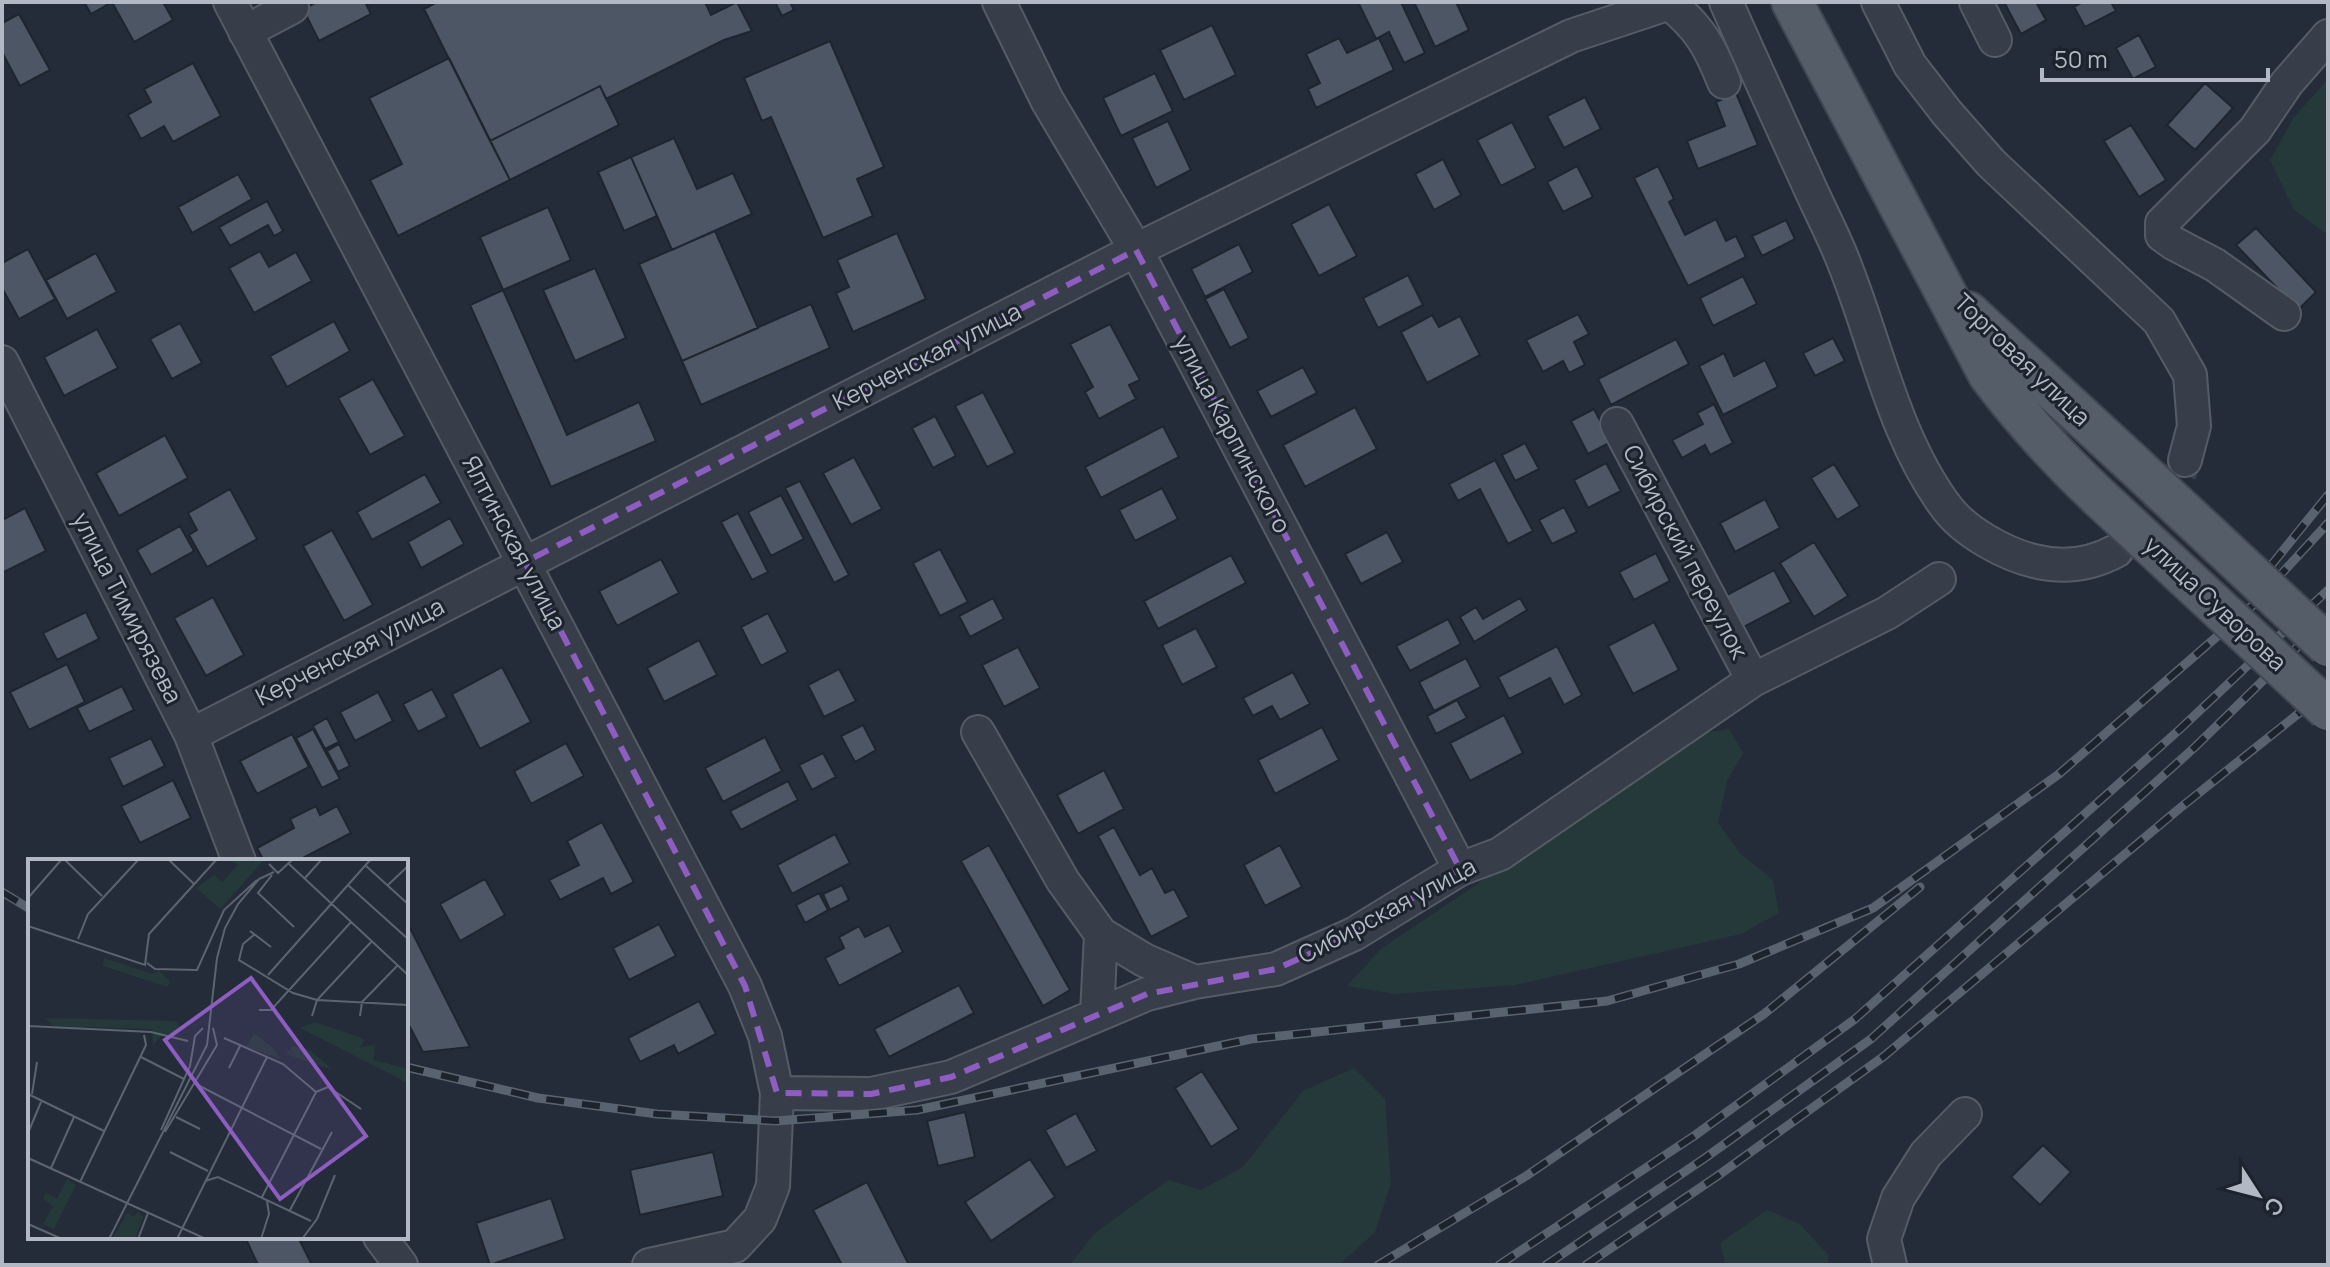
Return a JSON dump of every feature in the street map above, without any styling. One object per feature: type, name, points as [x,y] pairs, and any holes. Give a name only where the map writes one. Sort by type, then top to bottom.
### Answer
[{"type":"main road","name":"Торговая улица","points":[[1792,2],[1989,375],[2025,423],[2101,499]]},
{"type":"main road","name":"Торговая улица","points":[[1921,246],[1953,295],[1982,328],[2133,464]]},
{"type":"main road","name":"улица Суворова","points":[[2133,464],[2328,646]]},
{"type":"main road","name":"улица Суворова","points":[[2101,499],[2328,710]]},
{"type":"street","name":"Ялтинская улица","points":[[230,2],[745,986],[765,1036],[777,1093],[773,1186],[760,1219],[735,1246],[649,1265]]},
{"type":"street","name":"улица Карпинского","points":[[999,2],[1047,100],[1136,250],[1460,869]]},
{"type":"street","points":[[1726,2],[1847,268],[1877,362],[1921,468],[1948,511],[2016,557],[2049,565],[2077,565],[2104,558],[2116,551]]},
{"type":"street","points":[[1878,2],[1910,65],[1991,163],[2159,321],[2190,375],[2194,426],[2185,460]]},
{"type":"street","points":[[1976,2],[1995,40]]},
{"type":"street","points":[[1672,3],[1710,46],[1724,82]]},
{"type":"street","name":"Керченская улица","points":[[191,735],[1136,250],[1571,36],[1672,3]]},
{"type":"street","points":[[245,32],[292,7]]},
{"type":"street","points":[[2284,314],[2215,265],[2162,235],[2162,223],[2255,130],[2287,83],[2328,36]]},
{"type":"street","name":"улица Тимирязева","points":[[2,362],[191,735],[238,859]]},
{"type":"street","name":"Сибирский переулок","points":[[1617,424],[1753,680]]},
{"type":"street","name":"Сибирская улица","points":[[777,1093],[871,1094],[951,1077],[1147,994],[1195,982],[1276,969],[1354,934],[1460,869],[1500,854],[1753,680],[1887,613],[1939,579]]},
{"type":"street","points":[[978,732],[1063,881],[1101,934],[1144,960],[1195,982]]},
{"type":"street","points":[[1097,1014],[1101,934]]},
{"type":"street","points":[[1890,1265],[1884,1239],[1898,1198],[1926,1154],[1965,1114]]},
{"type":"street","points":[[382,1239],[401,1265]]},
{"type":"highlighted area","points":[[1136,250],[1460,869],[1354,934],[1276,969],[1147,994],[951,1077],[871,1094],[777,1093],[745,986],[525,562]]},
{"type":"shaded area","points":[[2328,79],[2328,235],[2294,210],[2270,160],[2294,117]]},
{"type":"shaded area","points":[[1729,729],[1743,753],[1727,781],[1718,823],[1740,853],[1773,880],[1779,913],[1741,934],[1515,985],[1394,994],[1347,986],[1381,949],[1701,733]]},
{"type":"shaded area","points":[[1354,1068],[1385,1099],[1391,1183],[1375,1232],[1339,1265],[1070,1265],[1094,1234],[1168,1180],[1201,1190],[1243,1167],[1303,1091]]},
{"type":"shaded area","points":[[1767,1210],[1800,1224],[1828,1255],[1828,1265],[1726,1265],[1720,1243]]},
{"type":"building","points":[[84,2],[112,2],[91,14]]},
{"type":"building","points":[[112,2],[163,2],[173,20],[134,42]]},
{"type":"building","points":[[317,2],[365,2],[371,14],[319,41],[303,9]]},
{"type":"building","points":[[437,2],[705,2],[711,15],[737,2],[752,31],[724,40],[606,99],[600,86],[490,141],[424,9]]},
{"type":"building","points":[[775,2],[790,2],[794,10],[782,16]]},
{"type":"building","points":[[1358,2],[1401,2],[1425,53],[1404,63],[1389,32],[1376,39]]},
{"type":"building","points":[[1414,2],[1456,2],[1469,30],[1435,47]]},
{"type":"building","points":[[2004,2],[2036,2],[2046,20],[2021,34]]},
{"type":"building","points":[[2083,2],[2111,2],[2116,11],[2085,27],[2074,7]]},
{"type":"building","points":[[19,14],[50,70],[20,86],[2,52],[2,23]]},
{"type":"building","points":[[1212,25],[1236,75],[1184,100],[1160,50]]},
{"type":"building","points":[[2139,35],[2156,67],[2133,79],[2116,48]]},
{"type":"building","points":[[1339,38],[1347,53],[1379,38],[1394,70],[1316,108],[1308,89],[1320,83],[1306,54]]},
{"type":"building","points":[[830,41],[884,167],[857,179],[873,216],[823,238],[771,117],[762,121],[744,78]]},
{"type":"building","points":[[449,58],[510,180],[398,236],[370,180],[402,164],[369,98]]},
{"type":"building","points":[[193,63],[221,116],[173,142],[164,126],[141,139],[128,115],[151,102],[144,89]]},
{"type":"building","points":[[1155,73],[1173,111],[1121,136],[1103,98]]},
{"type":"building","points":[[2205,83],[2233,108],[2195,150],[2167,125]]},
{"type":"building","points":[[600,86],[619,125],[510,180],[490,141]]},
{"type":"building","points":[[1736,93],[1758,145],[1698,169],[1687,141],[1725,126],[1716,102]]},
{"type":"building","points":[[1585,97],[1601,129],[1564,148],[1547,116]]},
{"type":"building","points":[[1168,121],[1191,170],[1156,188],[1132,138]]},
{"type":"building","points":[[1512,122],[1536,168],[1501,186],[1477,140]]},
{"type":"building","points":[[2131,125],[2166,180],[2139,197],[2104,141]]},
{"type":"building","points":[[674,138],[697,189],[733,173],[752,214],[672,250],[631,157]]},
{"type":"building","points":[[631,157],[657,216],[624,231],[598,172]]},
{"type":"building","points":[[1443,159],[1461,195],[1434,210],[1415,174]]},
{"type":"building","points":[[1577,166],[1593,197],[1563,212],[1547,182]]},
{"type":"building","points":[[1658,166],[1674,199],[1669,202],[1685,235],[1716,219],[1726,241],[1736,236],[1746,257],[1688,286],[1634,178]]},
{"type":"building","points":[[238,174],[252,199],[192,233],[178,207]]},
{"type":"building","points":[[267,201],[283,231],[274,236],[268,225],[230,246],[219,227]]},
{"type":"building","points":[[1329,204],[1357,256],[1319,276],[1291,224]]},
{"type":"building","points":[[548,207],[571,260],[503,290],[480,237]]},
{"type":"building","points":[[1786,220],[1795,239],[1762,256],[1752,236]]},
{"type":"building","points":[[2256,228],[2316,292],[2298,310],[2236,245]]},
{"type":"building","points":[[715,231],[758,328],[682,361],[639,264]]},
{"type":"building","points":[[897,233],[926,299],[853,332],[836,293],[849,287],[837,260]]},
{"type":"building","points":[[1239,244],[1253,272],[1205,297],[1191,269]]},
{"type":"building","points":[[28,249],[55,299],[19,319],[2,288],[2,263]]},
{"type":"building","points":[[260,251],[269,267],[296,252],[312,281],[254,313],[229,268]]},
{"type":"building","points":[[96,253],[117,292],[67,319],[46,280]]},
{"type":"building","points":[[595,268],[626,338],[575,361],[543,290]]},
{"type":"building","points":[[1408,275],[1423,305],[1378,328],[1363,298]]},
{"type":"building","points":[[1743,276],[1757,304],[1713,326],[1700,298]]},
{"type":"building","points":[[1224,289],[1249,338],[1230,348],[1205,299]]},
{"type":"building","points":[[503,290],[567,435],[639,402],[656,441],[551,487],[470,305]]},
{"type":"building","points":[[811,304],[830,348],[701,405],[682,361]]},
{"type":"building","points":[[1578,314],[1589,334],[1574,342],[1585,365],[1569,373],[1563,361],[1543,372],[1526,340]]},
{"type":"building","points":[[1432,315],[1439,327],[1460,316],[1480,355],[1427,383],[1401,332]]},
{"type":"building","points":[[334,321],[350,351],[287,387],[270,356]]},
{"type":"building","points":[[180,323],[202,363],[172,379],[150,339]]},
{"type":"building","points":[[1110,324],[1140,380],[1129,385],[1136,399],[1099,419],[1085,392],[1093,387],[1070,344]]},
{"type":"building","points":[[97,329],[118,368],[64,396],[44,357]]},
{"type":"building","points":[[1833,338],[1845,361],[1815,376],[1803,353]]},
{"type":"building","points":[[1676,339],[1689,364],[1611,405],[1598,379]]},
{"type":"building","points":[[1724,353],[1734,376],[1765,360],[1778,387],[1723,415],[1699,366]]},
{"type":"building","points":[[1303,367],[1317,393],[1271,417],[1257,391]]},
{"type":"building","points":[[373,379],[405,436],[370,455],[338,398]]},
{"type":"building","points":[[983,392],[1015,453],[987,467],[955,406]]},
{"type":"building","points":[[1714,404],[1733,443],[1710,455],[1705,445],[1682,458],[1672,440],[1703,424],[1697,413]]},
{"type":"building","points":[[1355,407],[1377,449],[1305,487],[1283,445]]},
{"type":"building","points":[[1594,409],[1611,442],[1588,454],[1571,421]]},
{"type":"building","points":[[935,416],[956,456],[933,468],[912,428]]},
{"type":"building","points":[[1163,426],[1179,457],[1101,498],[1085,467]]},
{"type":"building","points":[[165,435],[188,478],[119,516],[96,473]]},
{"type":"building","points":[[1525,443],[1539,469],[1515,481],[1502,455]]},
{"type":"building","points":[[854,457],[882,509],[851,525],[823,473]]},
{"type":"building","points":[[1495,460],[1533,531],[1508,544],[1480,489],[1458,501],[1449,484]]},
{"type":"building","points":[[1606,463],[1621,491],[1588,508],[1574,480]]},
{"type":"building","points":[[1834,464],[1860,506],[1837,520],[1811,478]]},
{"type":"building","points":[[425,474],[441,503],[372,540],[357,512]]},
{"type":"building","points":[[800,481],[849,575],[834,583],[785,488]]},
{"type":"building","points":[[1162,488],[1178,519],[1135,541],[1119,510]]},
{"type":"building","points":[[230,489],[257,539],[207,567],[189,535],[197,530],[188,513]]},
{"type":"building","points":[[781,495],[804,539],[771,556],[748,512]]},
{"type":"building","points":[[1765,499],[1780,528],[1735,552],[1720,523]]},
{"type":"building","points":[[1564,507],[1577,532],[1552,544],[1539,520]]},
{"type":"building","points":[[25,508],[46,551],[2,573],[2,520]]},
{"type":"building","points":[[738,513],[768,572],[752,580],[721,522]]},
{"type":"building","points":[[450,518],[464,544],[421,568],[408,542]]},
{"type":"building","points":[[180,526],[194,551],[151,575],[137,550]]},
{"type":"building","points":[[332,530],[373,605],[344,621],[303,546]]},
{"type":"building","points":[[1387,532],[1403,562],[1361,584],[1345,554]]},
{"type":"building","points":[[1814,542],[1848,596],[1814,617],[1780,563]]},
{"type":"building","points":[[940,549],[968,602],[940,616],[913,563]]},
{"type":"building","points":[[1656,553],[1670,581],[1634,600],[1619,572]]},
{"type":"building","points":[[1231,555],[1246,583],[1158,629],[1144,601]]},
{"type":"building","points":[[661,559],[679,593],[617,626],[599,591]]},
{"type":"building","points":[[1774,570],[1791,602],[1740,629],[1723,597]]},
{"type":"building","points":[[213,597],[244,655],[206,676],[174,618]]},
{"type":"building","points":[[993,598],[1004,619],[970,637],[959,616]]},
{"type":"building","points":[[1520,598],[1527,610],[1474,642],[1460,617],[1476,607],[1483,619]]},
{"type":"building","points":[[86,612],[99,639],[57,660],[43,633]]},
{"type":"building","points":[[768,613],[788,652],[761,666],[741,627]]},
{"type":"building","points":[[1448,619],[1461,644],[1410,671],[1396,646]]},
{"type":"building","points":[[1654,622],[1679,670],[1633,694],[1608,646]]},
{"type":"building","points":[[1196,628],[1217,667],[1182,685],[1162,645]]},
{"type":"building","points":[[699,640],[717,675],[664,702],[647,668]]},
{"type":"building","points":[[1557,646],[1582,695],[1564,705],[1550,678],[1509,699],[1498,677]]},
{"type":"building","points":[[1018,647],[1040,688],[1004,707],[982,665]]},
{"type":"building","points":[[1466,658],[1481,687],[1434,711],[1419,682]]},
{"type":"building","points":[[67,664],[85,702],[29,730],[10,692]]},
{"type":"building","points":[[502,667],[531,722],[480,749],[452,694]]},
{"type":"building","points":[[839,669],[856,701],[824,717],[808,685]]},
{"type":"building","points":[[1293,672],[1310,704],[1280,720],[1272,706],[1253,716],[1243,698]]},
{"type":"building","points":[[122,686],[134,710],[89,732],[77,708]]},
{"type":"building","points":[[432,689],[447,717],[418,732],[403,704]]},
{"type":"building","points":[[378,692],[393,721],[355,741],[340,712]]},
{"type":"building","points":[[1457,700],[1467,718],[1436,734],[1427,716]]},
{"type":"building","points":[[1504,715],[1523,753],[1470,781],[1450,743]]},
{"type":"building","points":[[327,718],[339,742],[325,749],[313,726]]},
{"type":"building","points":[[863,725],[876,750],[855,762],[841,736]]},
{"type":"building","points":[[1322,727],[1339,760],[1275,794],[1258,760]]},
{"type":"building","points":[[313,729],[340,779],[322,788],[296,738]]},
{"type":"building","points":[[292,734],[309,767],[257,794],[240,761]]},
{"type":"building","points":[[765,737],[782,771],[723,802],[705,768]]},
{"type":"building","points":[[151,738],[165,766],[123,787],[109,758]]},
{"type":"building","points":[[566,743],[584,776],[531,804],[514,771]]},
{"type":"building","points":[[339,744],[350,766],[338,772],[327,751]]},
{"type":"building","points":[[823,753],[836,777],[812,790],[799,765]]},
{"type":"building","points":[[1104,770],[1124,809],[1078,834],[1057,795]]},
{"type":"building","points":[[173,780],[191,818],[140,843],[121,806]]},
{"type":"building","points":[[788,781],[798,800],[741,830],[730,811]]},
{"type":"building","points":[[316,806],[320,815],[337,806],[351,833],[301,859],[263,859],[257,848],[294,828],[290,819]]},
{"type":"building","points":[[602,822],[634,882],[611,894],[603,878],[560,900],[549,880],[579,865],[567,841]]},
{"type":"building","points":[[1114,827],[1140,875],[1152,868],[1165,893],[1174,889],[1189,917],[1151,937],[1098,836]]},
{"type":"building","points":[[835,834],[850,863],[792,894],[777,865]]},
{"type":"building","points":[[989,845],[1070,990],[1043,1006],[961,861]]},
{"type":"building","points":[[1280,845],[1302,887],[1265,906],[1244,865]]},
{"type":"building","points":[[485,879],[505,915],[460,941],[440,904]]},
{"type":"building","points":[[842,885],[849,900],[830,910],[823,894]]},
{"type":"building","points":[[819,893],[828,910],[805,923],[796,905]]},
{"type":"building","points":[[408,924],[470,1047],[423,1052],[410,1027]]},
{"type":"building","points":[[659,924],[676,956],[629,980],[613,948]]},
{"type":"building","points":[[889,925],[903,952],[839,986],[825,958],[844,948],[839,937],[859,926],[865,937]]},
{"type":"building","points":[[959,985],[974,1013],[889,1057],[874,1029]]},
{"type":"building","points":[[699,1001],[716,1034],[678,1054],[674,1045],[640,1062],[628,1038]]},
{"type":"building","points":[[1202,1071],[1239,1129],[1211,1147],[1175,1088]]},
{"type":"building","points":[[965,1112],[975,1157],[938,1166],[927,1121]]},
{"type":"building","points":[[1076,1113],[1097,1151],[1066,1168],[1045,1130]]},
{"type":"building","points":[[2043,1145],[2071,1172],[2040,1205],[2011,1177]]},
{"type":"building","points":[[713,1152],[723,1196],[640,1215],[630,1170]]},
{"type":"building","points":[[1030,1159],[1055,1197],[991,1241],[965,1202]]},
{"type":"building","points":[[867,1182],[909,1265],[842,1265],[813,1210]]},
{"type":"building","points":[[551,1198],[565,1239],[490,1265],[476,1223]]},
{"type":"building","points":[[246,1239],[299,1239],[312,1265],[258,1265]]},
{"type":"tunnel","points":[[2122,548],[2153,521],[2176,485],[2185,460]]},
{"type":"railway","points":[[2248,594],[2328,495]]},
{"type":"railway","points":[[408,1067],[538,1098],[657,1114],[776,1121],[917,1110],[1251,1039],[1607,1001],[1739,964],[1873,908],[2059,774],[2252,606],[2328,523]]},
{"type":"railway","points":[[1499,1265],[1694,1136],[1855,1019],[2179,730],[2328,590]]},
{"type":"railway","points":[[1546,1265],[1705,1158],[1871,1039],[2195,747],[2328,617]]},
{"type":"railway","points":[[1586,1265],[1716,1177],[1883,1057],[2180,808],[2328,690]]},
{"type":"railway","points":[[1378,1265],[1526,1176],[1764,1014],[1920,887]]},
{"type":"railway","points":[[2,892],[28,908]]}]
